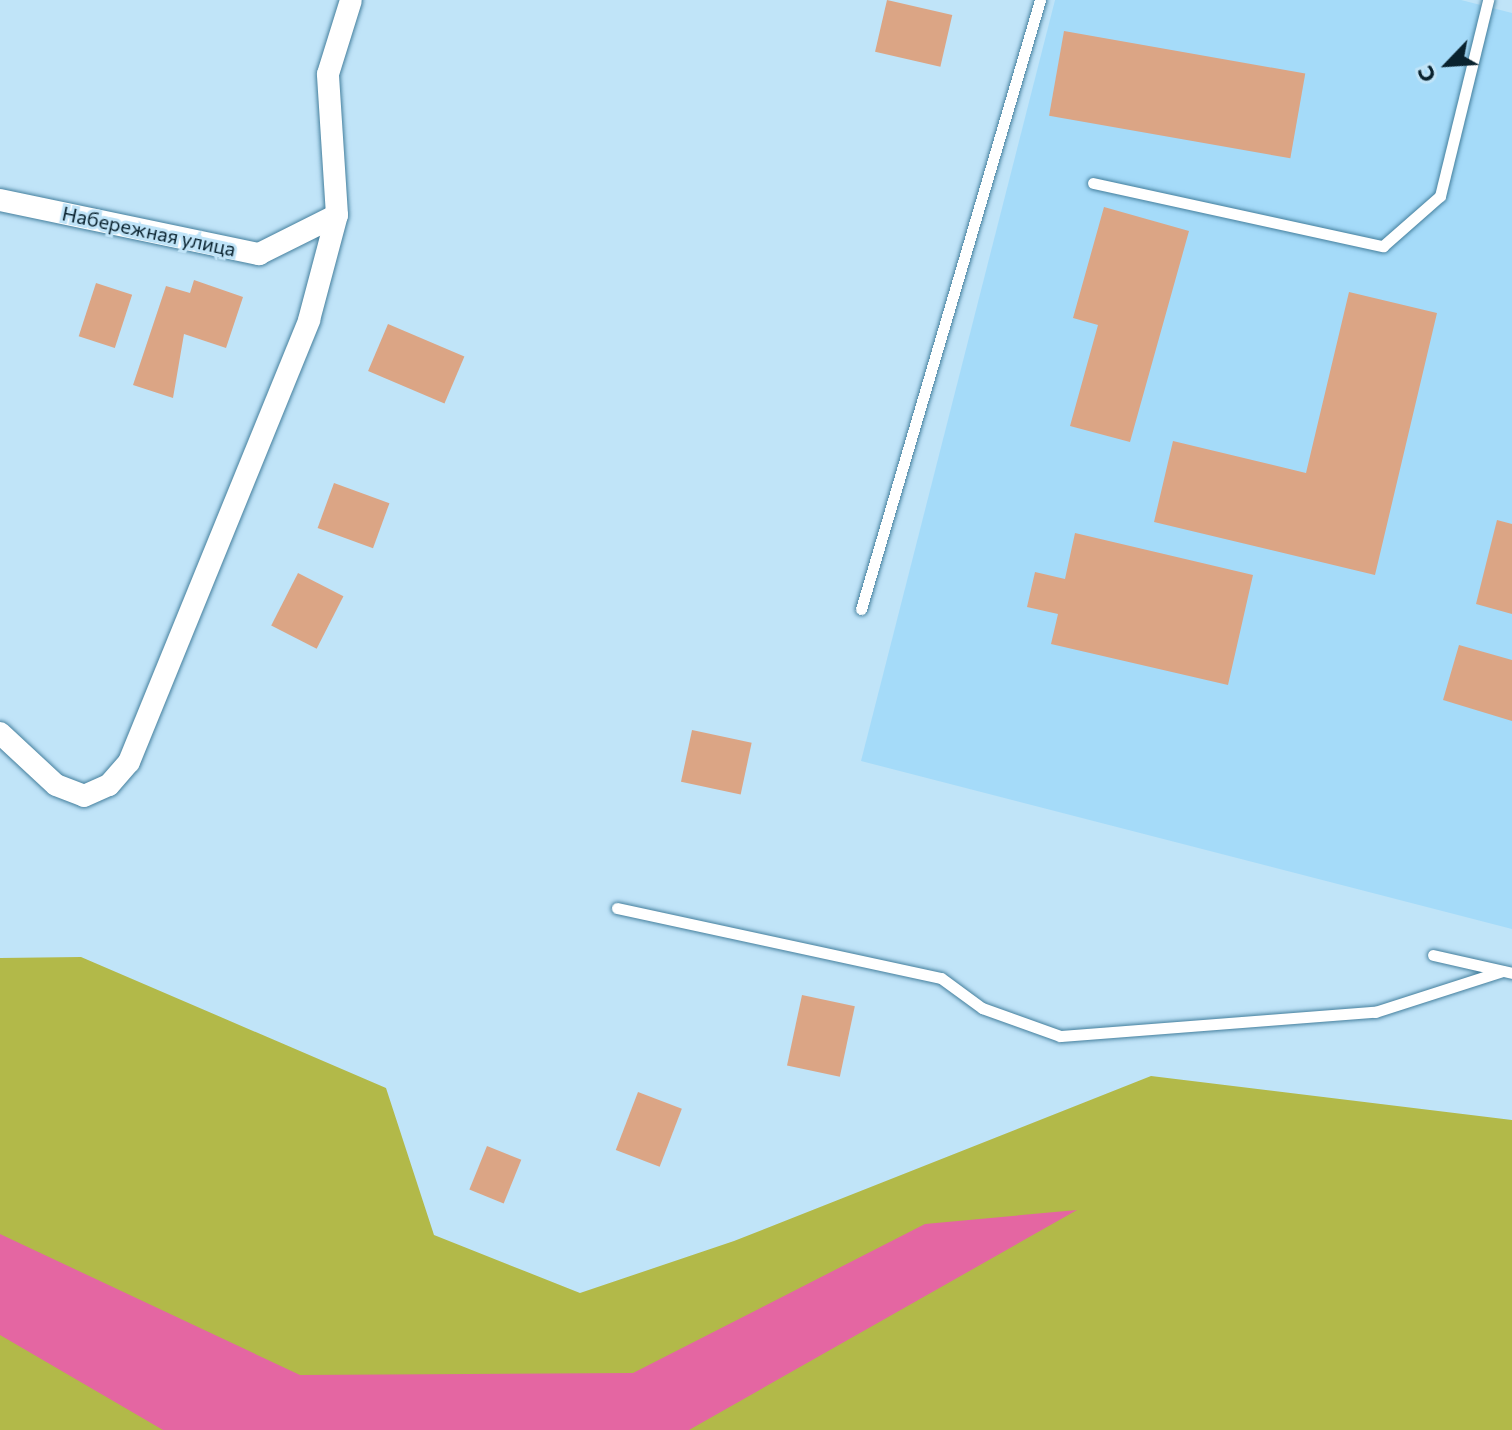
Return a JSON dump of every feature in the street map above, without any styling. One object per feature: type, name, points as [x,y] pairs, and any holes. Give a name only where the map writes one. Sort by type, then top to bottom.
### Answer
[{"type":"street","points":[[0,733],[56,785],[84,796],[109,785],[129,762],[309,320],[337,215],[328,74],[351,0]]},
{"type":"street","name":"Набережная улица","points":[[0,200],[259,254],[337,215]]},
{"type":"lane","points":[[861,609],[1040,0]]},
{"type":"lane","points":[[1093,183],[1383,246],[1440,196],[1488,0]]},
{"type":"lane","points":[[617,908],[941,978],[982,1008],[1060,1036],[1375,1012],[1508,972]]},
{"type":"lane","points":[[1433,955],[1508,972]]},
{"type":"shaded area","points":[[1055,0],[1461,0],[1512,13],[1512,929],[861,761]]},
{"type":"shaded area","points":[[1077,1210],[689,1430],[163,1430],[0,1335],[0,1234],[300,1375],[633,1373],[925,1224]]},
{"type":"green space","points":[[81,957],[386,1088],[434,1235],[580,1293],[734,1241],[1151,1076],[1512,1120],[1512,1430],[0,1430],[0,958]]},
{"type":"building","points":[[887,0],[952,15],[940,67],[875,52]]},
{"type":"building","points":[[1064,31],[1305,74],[1290,158],[1049,116]]},
{"type":"building","points":[[1104,207],[1189,231],[1130,442],[1070,426],[1098,325],[1073,318]]},
{"type":"building","points":[[194,280],[243,297],[226,348],[184,334],[173,398],[133,385],[166,286],[190,293]]},
{"type":"building","points":[[96,283],[132,295],[115,348],[79,336]]},
{"type":"building","points":[[1349,292],[1437,313],[1375,575],[1154,522],[1173,441],[1306,473]]},
{"type":"building","points":[[388,324],[464,356],[444,403],[368,371]]},
{"type":"building","points":[[334,483],[389,503],[373,548],[318,528]]},
{"type":"building","points":[[1497,520],[1512,524],[1512,614],[1476,604]]},
{"type":"building","points":[[1075,533],[1253,575],[1228,685],[1051,644],[1058,614],[1027,607],[1035,572],[1065,579]]},
{"type":"building","points":[[298,573],[343,596],[317,649],[271,626]]},
{"type":"building","points":[[1459,645],[1512,660],[1512,721],[1443,700]]},
{"type":"building","points":[[692,730],[752,743],[741,795],[681,782]]},
{"type":"building","points":[[802,995],[855,1006],[840,1077],[787,1065]]},
{"type":"building","points":[[638,1092],[682,1109],[660,1167],[616,1150]]},
{"type":"building","points":[[487,1146],[521,1160],[504,1203],[469,1190]]}]
